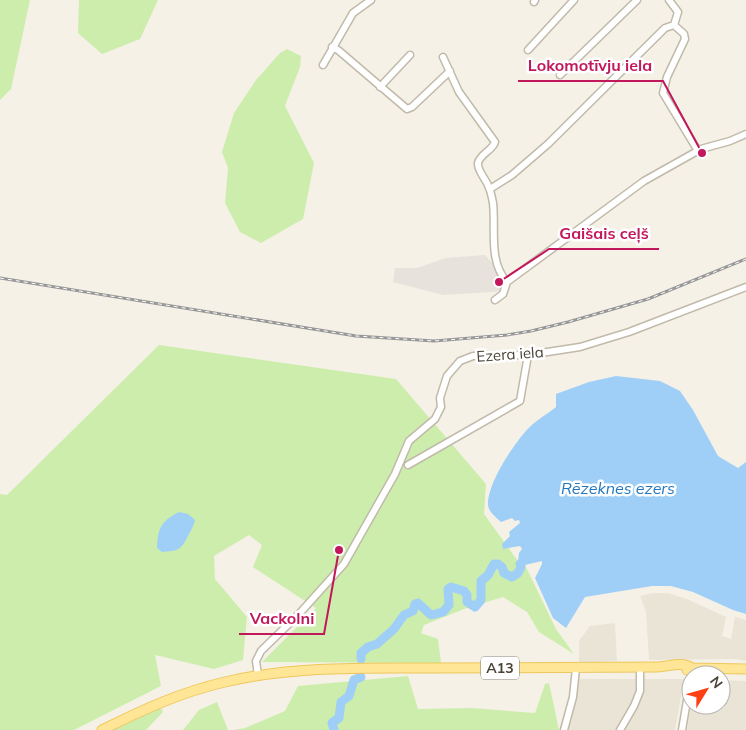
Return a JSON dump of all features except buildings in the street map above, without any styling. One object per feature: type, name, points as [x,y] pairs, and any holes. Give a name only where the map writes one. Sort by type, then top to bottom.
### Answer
[{"type":"main road","name":"A13","points":[[102,730],[143,710],[181,695],[224,682],[258,675],[299,670],[338,668],[662,667],[681,670]]},
{"type":"main road","name":"A13","points":[[731,670],[746,669]]},
{"type":"street","points":[[323,65],[354,13],[371,0]]},
{"type":"street","points":[[528,50],[574,0]]},
{"type":"street","points":[[560,75],[637,0]]},
{"type":"street","points":[[669,0],[678,12],[674,25]]},
{"type":"street","points":[[674,25],[684,34],[684,40],[667,77],[663,93],[698,151]]},
{"type":"street","points":[[490,189],[515,172],[607,86],[665,28],[674,25]]},
{"type":"street","points":[[332,47],[338,50],[404,107],[409,109],[450,71]]},
{"type":"street","points":[[380,87],[410,55]]},
{"type":"street","points":[[443,57],[459,92],[494,139],[494,146],[478,162],[490,189],[496,257],[502,276],[507,282]]},
{"type":"street","points":[[495,300],[503,294],[507,282],[644,180],[698,151],[746,134]]},
{"type":"street","name":"Ezera iela","points":[[258,675],[256,661],[260,651],[300,614],[344,564],[395,474],[409,441],[435,419],[441,408],[442,387],[453,367],[460,361],[473,356],[528,355],[602,342],[746,287]]},
{"type":"street","points":[[408,465],[520,401],[528,355]]},
{"type":"street","points":[[564,730],[573,697],[576,668]]},
{"type":"street","points":[[620,730],[634,706],[640,691],[640,668]]},
{"type":"street","points":[[682,730],[684,715]]},
{"type":"shaded area","points":[[485,255],[494,265],[507,291],[443,295],[393,282],[395,268],[417,268],[445,258]]},
{"type":"shaded area","points":[[653,593],[668,593],[687,599],[726,617],[722,636],[731,639],[735,617],[746,620],[746,661],[735,659],[649,660],[646,612],[640,596]]},
{"type":"shaded area","points":[[615,623],[617,661],[579,663],[579,641],[590,626]]},
{"type":"shaded area","points":[[578,679],[681,679],[681,696],[675,730],[566,730]]},
{"type":"shaded area","points":[[731,680],[746,681],[746,730],[687,730],[689,715],[731,715]]},
{"type":"green space","points":[[0,0],[30,0],[11,89],[0,100]]},
{"type":"green space","points":[[79,0],[158,0],[140,39],[102,54],[78,33]]},
{"type":"green space","points":[[287,49],[301,56],[300,67],[285,106],[314,163],[303,219],[261,243],[240,232],[225,203],[228,168],[222,152],[234,113],[256,80],[280,53]]},
{"type":"green space","points":[[159,345],[396,379],[486,484],[484,514],[520,564],[525,565],[556,629],[574,654],[539,632],[527,612],[503,597],[464,609],[424,625],[421,633],[438,639],[441,663],[262,662],[316,608],[253,567],[262,545],[249,535],[214,556],[215,579],[247,617],[243,660],[214,669],[155,655],[161,686],[74,730],[0,730],[0,494],[7,495]]},
{"type":"green space","points":[[408,676],[418,709],[471,708],[535,713],[545,684],[549,683],[559,730],[234,730],[245,728],[285,711],[298,686]]},
{"type":"green space","points":[[217,702],[228,730],[183,730],[199,710]]},
{"type":"green space","points":[[158,708],[163,710],[162,713],[146,730],[113,730]]},
{"type":"water","name":"Rēzeknes ezers","points":[[616,376],[660,381],[680,391],[693,410],[718,456],[738,468],[746,462],[746,614],[693,592],[671,586],[652,586],[585,597],[566,628],[553,618],[535,578],[542,561],[525,565],[520,564],[518,561],[519,553],[522,549],[520,546],[503,549],[502,544],[510,536],[509,532],[520,523],[519,520],[515,521],[512,518],[501,522],[491,512],[488,504],[489,495],[496,476],[508,456],[528,428],[556,407],[556,394],[589,382]]},
{"type":"water","points":[[179,512],[188,514],[195,520],[193,526],[181,547],[162,552],[157,548],[159,530],[168,519]]},
{"type":"waterway","points":[[361,659],[361,653],[368,647],[377,644],[394,629],[404,615],[413,611],[415,604],[418,603],[431,615],[443,612],[449,605],[448,589],[451,587],[464,591],[467,595],[467,602],[475,607],[481,600],[481,581],[488,575],[494,564],[498,564],[502,567],[504,573],[512,577],[518,573],[521,567],[520,564]]},
{"type":"waterway","points":[[334,730],[332,723],[339,718],[341,702],[349,696],[354,680],[361,677]]},
{"type":"railway","points":[[0,278],[356,336],[434,341],[507,335],[568,322],[648,299],[746,259]]},
{"type":"place","name":"Lokomotīvju iela","points":[[702,153]]},
{"type":"place","name":"Gaišais ceļš","points":[[499,282]]},
{"type":"place","name":"Vackolni","points":[[339,550]]}]
